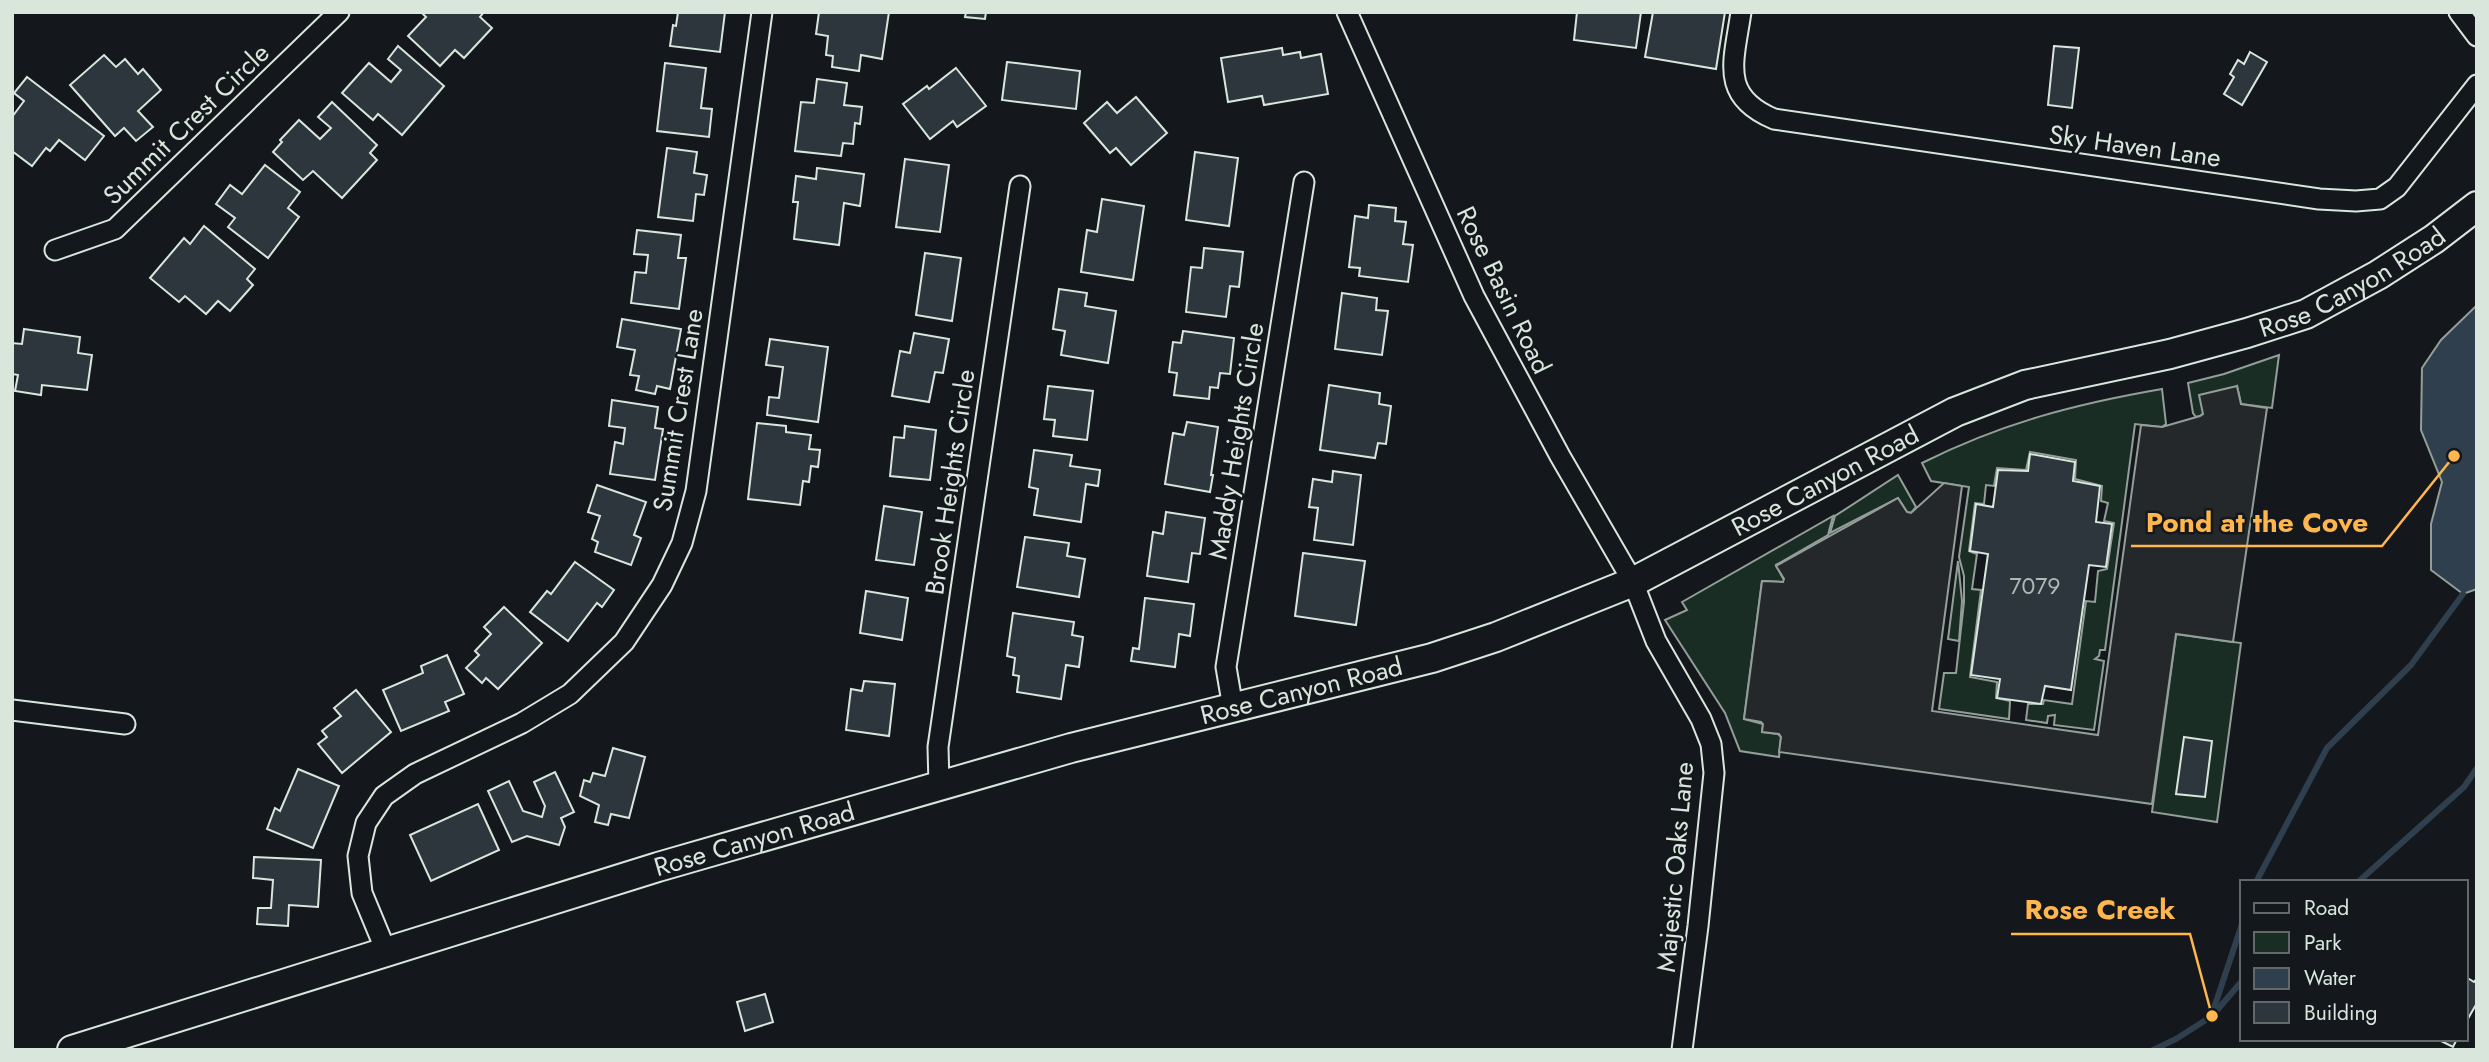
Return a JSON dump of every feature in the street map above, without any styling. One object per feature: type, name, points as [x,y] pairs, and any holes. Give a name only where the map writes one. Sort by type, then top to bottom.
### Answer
[{"type":"street","name":"Summit Crest Circle","points":[[55,250],[115,229],[339,12]]},
{"type":"street","name":"Summit Crest Lane","points":[[386,951],[362,893],[358,856],[366,823],[384,796],[415,774],[522,723],[570,694],[624,642],[662,585],[682,542],[696,491],[762,12]]},
{"type":"street","name":"Rose Basin Road","points":[[1347,12],[1474,296],[1560,456],[1633,582]]},
{"type":"street","name":"Sky Haven Lane","points":[[1741,12],[1734,65],[1735,82],[1741,98],[1757,112],[1774,119],[2319,199],[2380,199],[2397,187],[2477,85]]},
{"type":"street","points":[[2459,12],[2477,36]]},
{"type":"street","name":"Maddy Heights Circle","points":[[1233,708],[1226,667],[1304,182]]},
{"type":"street","name":"Brook Heights Circle","points":[[940,785],[938,747],[1020,186]]},
{"type":"street","name":"Rose Canyon Road","points":[[72,1050],[658,867],[940,785],[1071,748],[1432,658],[1496,637],[1633,582],[1955,412],[2025,385],[2170,354],[2306,314],[2378,275],[2434,239],[2477,206]]},
{"type":"street","name":"Majestic Oaks Lane","points":[[1633,582],[1656,641],[1701,719],[1711,744],[1714,773],[1682,1050]]},
{"type":"street","points":[[12,710],[125,724]]},
{"type":"green space","points":[[2279,355],[2272,408],[2241,404],[2237,386],[2200,416],[2196,417],[2193,413],[2188,383]]},
{"type":"green space","points":[[2162,389],[2166,424],[2162,427],[2135,424],[2105,650],[2100,650],[2095,659],[2104,661],[2094,730],[2054,725],[2055,715],[2048,716],[2047,723],[2026,720],[2028,704],[2043,704],[2044,700],[2072,704],[2086,601],[2095,602],[2098,571],[2107,569],[2114,523],[2104,521],[2108,503],[2101,501],[2102,486],[2075,479],[2076,460],[2030,452],[2026,470],[1997,468],[1994,486],[1986,485],[1984,504],[1975,503],[1969,551],[1977,554],[1972,589],[1981,590],[1970,677],[1997,682],[1996,698],[2010,701],[2009,719],[1939,709],[1944,673],[1956,673],[1964,602],[1964,576],[1959,557],[1969,487],[1931,481],[1922,463],[1981,437],[2039,417],[2099,401]]},
{"type":"green space","points":[[1898,475],[1916,507],[1911,513],[1907,512],[1898,498],[1830,533],[1835,516]]},
{"type":"green space","points":[[1833,516],[1828,535],[1776,565],[1784,582],[1762,581],[1744,719],[1763,724],[1762,732],[1778,734],[1781,737],[1779,757],[1740,751],[1725,713],[1665,620],[1687,610],[1682,602]]},
{"type":"green space","points":[[1958,561],[1962,601],[1959,641],[1948,639]]},
{"type":"green space","points":[[2176,634],[2241,643],[2217,822],[2152,812]]},
{"type":"shaded area","points":[[2237,386],[2241,404],[2267,408],[2233,642],[2176,634],[2152,804],[1779,752],[1779,734],[1762,732],[1761,722],[1744,719],[1762,581],[1783,582],[1784,579],[1776,566],[1898,498],[1907,512],[1911,513],[1944,483],[1962,486],[1932,711],[2098,735],[2141,425],[2162,427],[2200,416],[2203,414],[2199,395]]},
{"type":"water","points":[[2477,305],[2477,589],[2463,594],[2431,570],[2431,524],[2442,482],[2421,430],[2422,368],[2441,340]]},
{"type":"building","points":[[421,12],[484,12],[480,17],[492,28],[464,58],[455,50],[440,66],[408,36],[426,17]]},
{"type":"building","points":[[678,12],[725,12],[720,52],[670,46]]},
{"type":"building","points":[[819,12],[889,12],[882,59],[861,55],[859,71],[832,67],[833,56],[826,55],[828,36],[816,34]]},
{"type":"building","points":[[966,12],[986,12],[985,19],[965,17]]},
{"type":"building","points":[[1577,12],[1641,12],[1636,48],[1574,40]]},
{"type":"building","points":[[1653,12],[1725,12],[1716,69],[1645,57]]},
{"type":"building","points":[[398,46],[444,86],[402,135],[378,114],[373,120],[342,93],[369,63],[391,82],[401,70],[388,59]]},
{"type":"building","points":[[2054,46],[2079,48],[2072,108],[2048,105]]},
{"type":"building","points":[[1282,48],[1283,55],[1300,52],[1301,58],[1321,54],[1328,94],[1264,105],[1262,96],[1228,102],[1221,58]]},
{"type":"building","points":[[2250,52],[2267,62],[2242,105],[2224,94],[2234,77],[2230,74],[2238,60],[2244,64]]},
{"type":"building","points":[[104,55],[116,67],[125,59],[138,74],[143,69],[161,90],[138,111],[153,127],[136,141],[124,128],[115,136],[70,85]]},
{"type":"building","points":[[1007,62],[1080,71],[1076,109],[1002,100]]},
{"type":"building","points":[[665,63],[706,68],[701,108],[712,109],[709,137],[657,131]]},
{"type":"building","points":[[956,68],[986,106],[957,127],[953,121],[930,139],[903,104],[927,86],[929,89]]},
{"type":"building","points":[[27,77],[104,136],[85,160],[59,140],[50,151],[46,148],[32,166],[12,151],[12,117],[24,101],[14,93]]},
{"type":"building","points":[[817,79],[847,83],[844,105],[862,107],[860,124],[855,123],[853,144],[843,143],[841,156],[795,151],[801,102],[814,103]]},
{"type":"building","points":[[1136,97],[1167,133],[1131,165],[1116,148],[1110,153],[1084,123],[1107,102],[1117,113]]},
{"type":"building","points":[[332,102],[377,145],[370,153],[377,160],[342,198],[313,171],[303,180],[273,152],[282,142],[280,140],[299,120],[320,139],[331,128],[318,117]]},
{"type":"building","points":[[667,148],[697,152],[694,173],[707,175],[704,195],[696,194],[693,221],[658,217]]},
{"type":"building","points":[[1195,152],[1238,158],[1229,226],[1186,220]]},
{"type":"building","points":[[905,159],[949,165],[940,232],[896,227]]},
{"type":"building","points":[[265,165],[300,192],[288,208],[299,217],[268,258],[228,227],[235,218],[216,204],[230,185],[242,194]]},
{"type":"building","points":[[817,168],[864,174],[860,206],[844,203],[839,245],[794,239],[798,202],[793,202],[796,176],[816,179]]},
{"type":"building","points":[[1102,199],[1144,206],[1133,280],[1081,272],[1087,230],[1097,232]]},
{"type":"building","points":[[1369,205],[1396,208],[1395,221],[1406,222],[1403,244],[1413,245],[1408,282],[1359,276],[1360,268],[1349,267],[1355,216],[1368,218]]},
{"type":"building","points":[[204,226],[255,269],[247,279],[253,285],[230,311],[218,301],[206,314],[185,296],[179,302],[150,278],[184,238],[190,244]]},
{"type":"building","points":[[637,230],[681,235],[678,258],[686,258],[679,309],[631,303],[635,272],[646,273],[648,255],[634,254]]},
{"type":"building","points":[[1204,248],[1243,252],[1239,287],[1230,286],[1226,317],[1186,312],[1191,267],[1202,268]]},
{"type":"building","points":[[925,253],[961,258],[952,321],[916,315]]},
{"type":"building","points":[[1059,289],[1087,293],[1085,306],[1116,311],[1108,363],[1061,355],[1065,331],[1053,329]]},
{"type":"building","points":[[1342,293],[1377,298],[1376,310],[1388,311],[1382,355],[1335,349]]},
{"type":"building","points":[[622,319],[681,329],[670,389],[657,386],[655,394],[636,390],[639,376],[630,375],[635,350],[617,347]]},
{"type":"building","points":[[24,329],[80,337],[78,353],[92,355],[87,390],[42,385],[41,395],[15,391],[18,375],[12,374],[12,343],[22,344]]},
{"type":"building","points":[[1183,331],[1234,338],[1230,374],[1220,373],[1218,388],[1210,387],[1209,399],[1174,395],[1177,373],[1169,372],[1173,342],[1181,343]]},
{"type":"building","points":[[914,333],[949,339],[943,373],[935,372],[929,402],[892,396],[900,351],[910,353]]},
{"type":"building","points":[[770,339],[828,347],[818,422],[767,415],[769,397],[779,398],[783,367],[766,365]]},
{"type":"building","points":[[1329,385],[1380,393],[1379,404],[1391,406],[1386,444],[1378,443],[1375,458],[1320,450]]},
{"type":"building","points":[[1048,386],[1093,391],[1087,440],[1053,436],[1055,420],[1044,419]]},
{"type":"building","points":[[612,400],[658,407],[655,428],[663,429],[655,480],[610,474],[615,442],[623,444],[625,428],[609,426]]},
{"type":"building","points":[[1187,422],[1218,427],[1210,492],[1165,484],[1173,433],[1184,435]]},
{"type":"building","points":[[757,423],[786,426],[786,432],[811,435],[809,449],[820,450],[818,467],[811,466],[809,482],[803,481],[800,505],[748,499]]},
{"type":"building","points":[[905,426],[936,430],[930,480],[890,476],[894,437],[904,438]]},
{"type":"building","points":[[1034,450],[1072,455],[1070,466],[1100,470],[1098,486],[1086,484],[1081,522],[1034,515],[1038,489],[1029,487]]},
{"type":"building","points":[[2030,454],[2075,462],[2073,481],[2100,486],[2096,522],[2112,524],[2106,567],[2089,565],[2071,690],[2045,686],[2041,704],[1997,698],[2000,679],[1971,675],[1988,554],[1970,551],[1976,504],[1993,507],[1998,470],[2028,471]]},
{"type":"building","points":[[1333,471],[1361,475],[1353,545],[1314,540],[1318,508],[1309,507],[1313,479],[1332,482]]},
{"type":"building","points":[[597,485],[646,502],[634,535],[641,538],[631,565],[595,552],[598,542],[592,539],[600,516],[588,512]]},
{"type":"building","points":[[884,506],[922,512],[914,565],[876,560]]},
{"type":"building","points":[[1166,512],[1205,518],[1200,554],[1192,553],[1188,582],[1147,576],[1153,532],[1163,534]]},
{"type":"building","points":[[1025,537],[1069,543],[1067,556],[1085,559],[1079,597],[1017,587]]},
{"type":"building","points":[[1303,553],[1365,561],[1356,625],[1295,616]]},
{"type":"building","points":[[575,562],[614,590],[602,607],[597,603],[568,641],[530,612],[547,591],[551,594]]},
{"type":"building","points":[[866,591],[908,598],[902,640],[860,633]]},
{"type":"building","points":[[1145,598],[1194,604],[1190,636],[1179,634],[1175,667],[1131,661],[1133,648],[1139,649]]},
{"type":"building","points":[[504,607],[542,643],[498,689],[486,678],[482,683],[466,668],[479,655],[475,651],[491,634],[484,627]]},
{"type":"building","points":[[1013,613],[1074,622],[1072,635],[1083,637],[1079,667],[1066,665],[1061,699],[1017,692],[1019,676],[1013,675],[1015,658],[1007,656]]},
{"type":"building","points":[[447,655],[464,694],[445,702],[449,711],[401,731],[383,690],[423,673],[421,666]]},
{"type":"building","points":[[864,681],[895,684],[889,736],[846,730],[851,689],[862,691]]},
{"type":"building","points":[[356,690],[391,732],[342,773],[318,744],[327,737],[322,731],[341,716],[334,708]]},
{"type":"building","points":[[2184,737],[2212,741],[2205,797],[2176,794]]},
{"type":"building","points":[[613,748],[645,757],[629,818],[611,814],[608,825],[595,822],[599,805],[580,796],[584,780],[590,782],[593,773],[605,776]]},
{"type":"building","points":[[298,769],[339,786],[313,848],[267,829],[275,808],[280,811]]},
{"type":"building","points":[[555,772],[574,812],[561,818],[565,827],[559,845],[527,836],[512,842],[488,791],[509,781],[523,811],[542,817],[545,806],[534,782]]},
{"type":"building","points":[[478,804],[499,850],[431,881],[410,835]]},
{"type":"building","points":[[254,857],[321,860],[318,907],[289,905],[288,926],[257,924],[258,908],[271,908],[273,880],[253,878]]},
{"type":"building","points":[[2468,978],[2474,982],[2477,978],[2477,1003],[2468,1019]]},
{"type":"building","points":[[765,994],[773,1022],[745,1031],[737,1002]]},
{"type":"building","points":[[2441,1041],[2456,1041],[2453,1047]]},
{"type":"waterway","points":[[2257,880],[2327,748],[2411,665],[2463,594]]},
{"type":"waterway","points":[[2360,880],[2464,787],[2477,768]]},
{"type":"waterway","points":[[2213,1011],[2240,930]]},
{"type":"waterway","points":[[2153,1050],[2212,1016],[2240,983]]},
{"type":"place","name":"Pond at the Cove","points":[[2454,456]]},
{"type":"place","name":"Rose Creek","points":[[2212,1016]]}]
